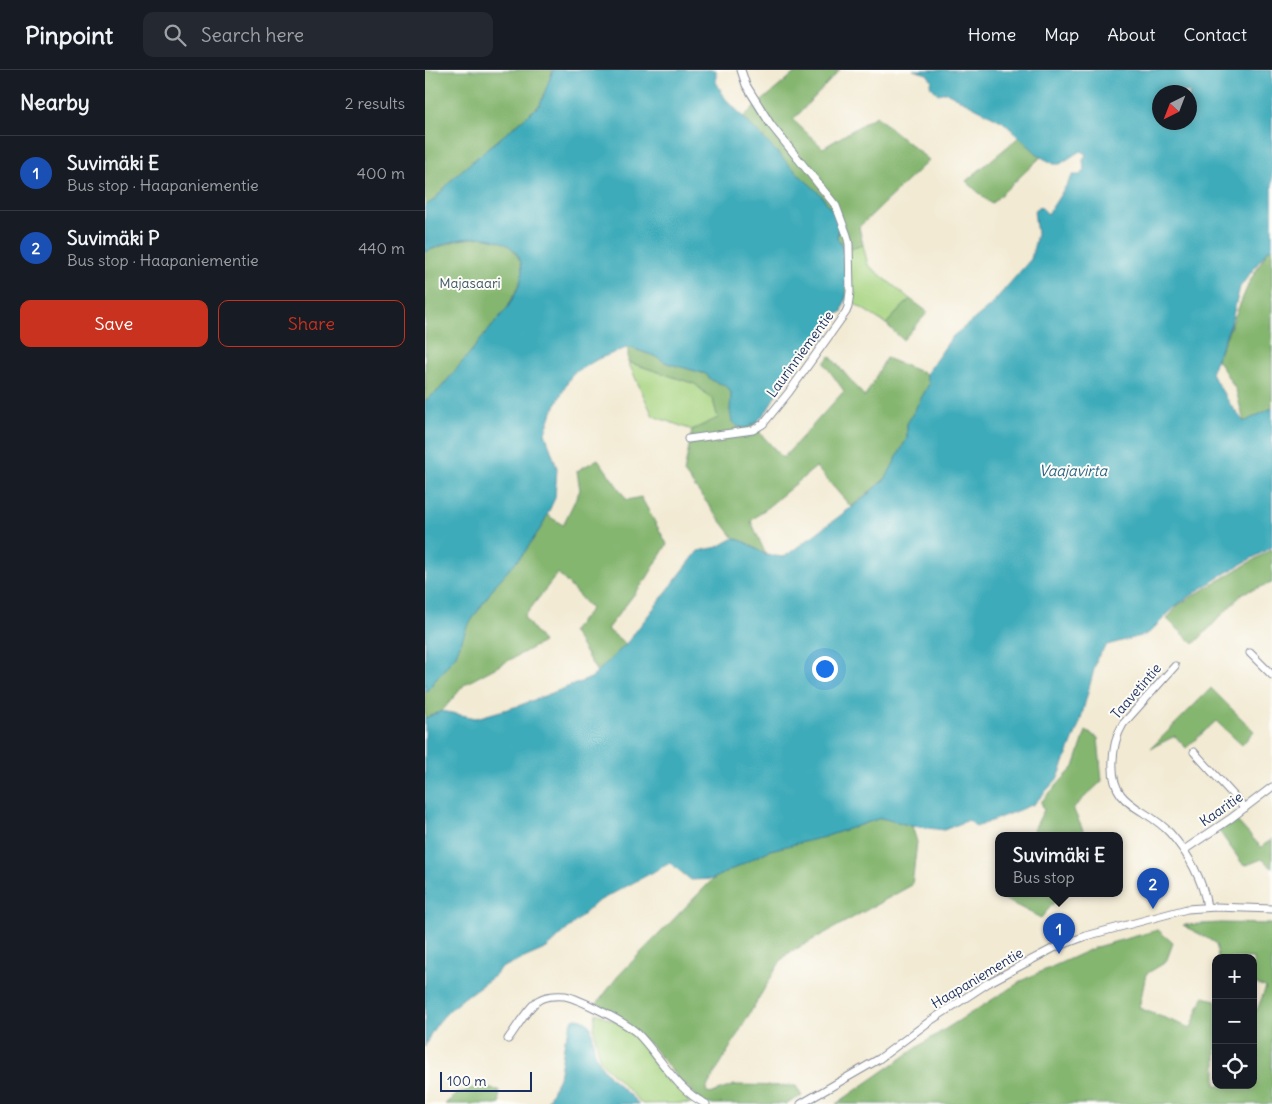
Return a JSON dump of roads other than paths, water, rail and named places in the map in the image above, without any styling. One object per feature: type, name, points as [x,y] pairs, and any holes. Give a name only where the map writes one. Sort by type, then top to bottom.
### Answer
[{"type":"street","name":"Laurinniementie","points":[[689,439],[753,430],[763,424],[789,392],[846,312],[850,300],[849,244],[836,206],[771,125],[746,85],[741,70]]},
{"type":"street","points":[[1250,653],[1272,675]]},
{"type":"street","name":"Taavetintie","points":[[1175,666],[1123,724],[1117,734],[1114,746],[1113,778],[1117,790],[1127,801],[1156,820],[1170,832],[1184,850],[1201,881],[1207,907]]},
{"type":"street","points":[[1194,752],[1245,808]]},
{"type":"street","name":"Kaaritie","points":[[1184,850],[1272,787]]},
{"type":"street","name":"Haapaniementie","points":[[801,1104],[879,1059],[930,1021],[988,983],[1054,948],[1086,936],[1187,909],[1207,907],[1272,909]]},
{"type":"street","points":[[509,1039],[536,1002],[548,996],[566,996],[619,1020],[630,1027],[649,1046],[678,1083],[706,1104]]},
{"type":"water","points":[[553,70],[716,70],[716,82],[725,98],[789,165],[821,195],[840,222],[837,238],[845,257],[846,298],[842,312],[833,316],[827,324],[828,329],[823,334],[824,338],[812,347],[783,381],[768,409],[758,421],[747,428],[738,427],[732,422],[730,411],[731,393],[728,388],[711,380],[706,374],[667,363],[657,357],[629,347],[598,359],[572,374],[552,412],[545,433],[557,468],[555,498],[542,526],[524,553],[496,584],[467,627],[456,655],[425,693],[425,401],[439,390],[508,307],[519,285],[522,271],[521,262],[511,248],[504,243],[487,238],[479,237],[458,240],[425,252],[425,206],[434,200],[455,176],[540,105]]},
{"type":"water","name":"Vaajavirta","points":[[913,70],[1272,70],[1272,247],[1240,287],[1231,323],[1211,373],[1230,404],[1244,422],[1272,408],[1272,547],[1222,575],[1178,604],[1148,634],[1107,645],[1097,658],[1080,722],[1058,778],[1034,804],[976,827],[969,820],[944,830],[912,826],[881,818],[824,837],[770,850],[713,879],[691,880],[670,863],[597,902],[547,948],[499,969],[496,975],[464,998],[445,1015],[430,1035],[425,1047],[425,718],[442,711],[476,718],[518,706],[591,678],[626,644],[698,551],[718,547],[734,538],[745,542],[766,555],[784,557],[860,501],[886,478],[907,438],[907,424],[929,384],[926,374],[952,337],[989,307],[1031,259],[1037,234],[1034,211],[1040,206],[1048,214],[1073,175],[1080,175],[1084,170],[1083,160],[1086,154],[1080,151],[1060,164],[1054,164],[1041,157],[1003,122],[946,92],[938,94],[930,86],[932,81],[927,74]]},
{"type":"water","points":[[576,1018],[588,1023],[591,1027],[597,1058],[605,1071],[639,1104],[546,1104],[559,1078],[565,1040],[573,1019]]},
{"type":"place","name":"Suvimäki P","points":[[1153,909]]},
{"type":"place","name":"Suvimäki E","points":[[1059,954]]},
{"type":"park label","name":"Majasaari","points":[[470,283]]}]
